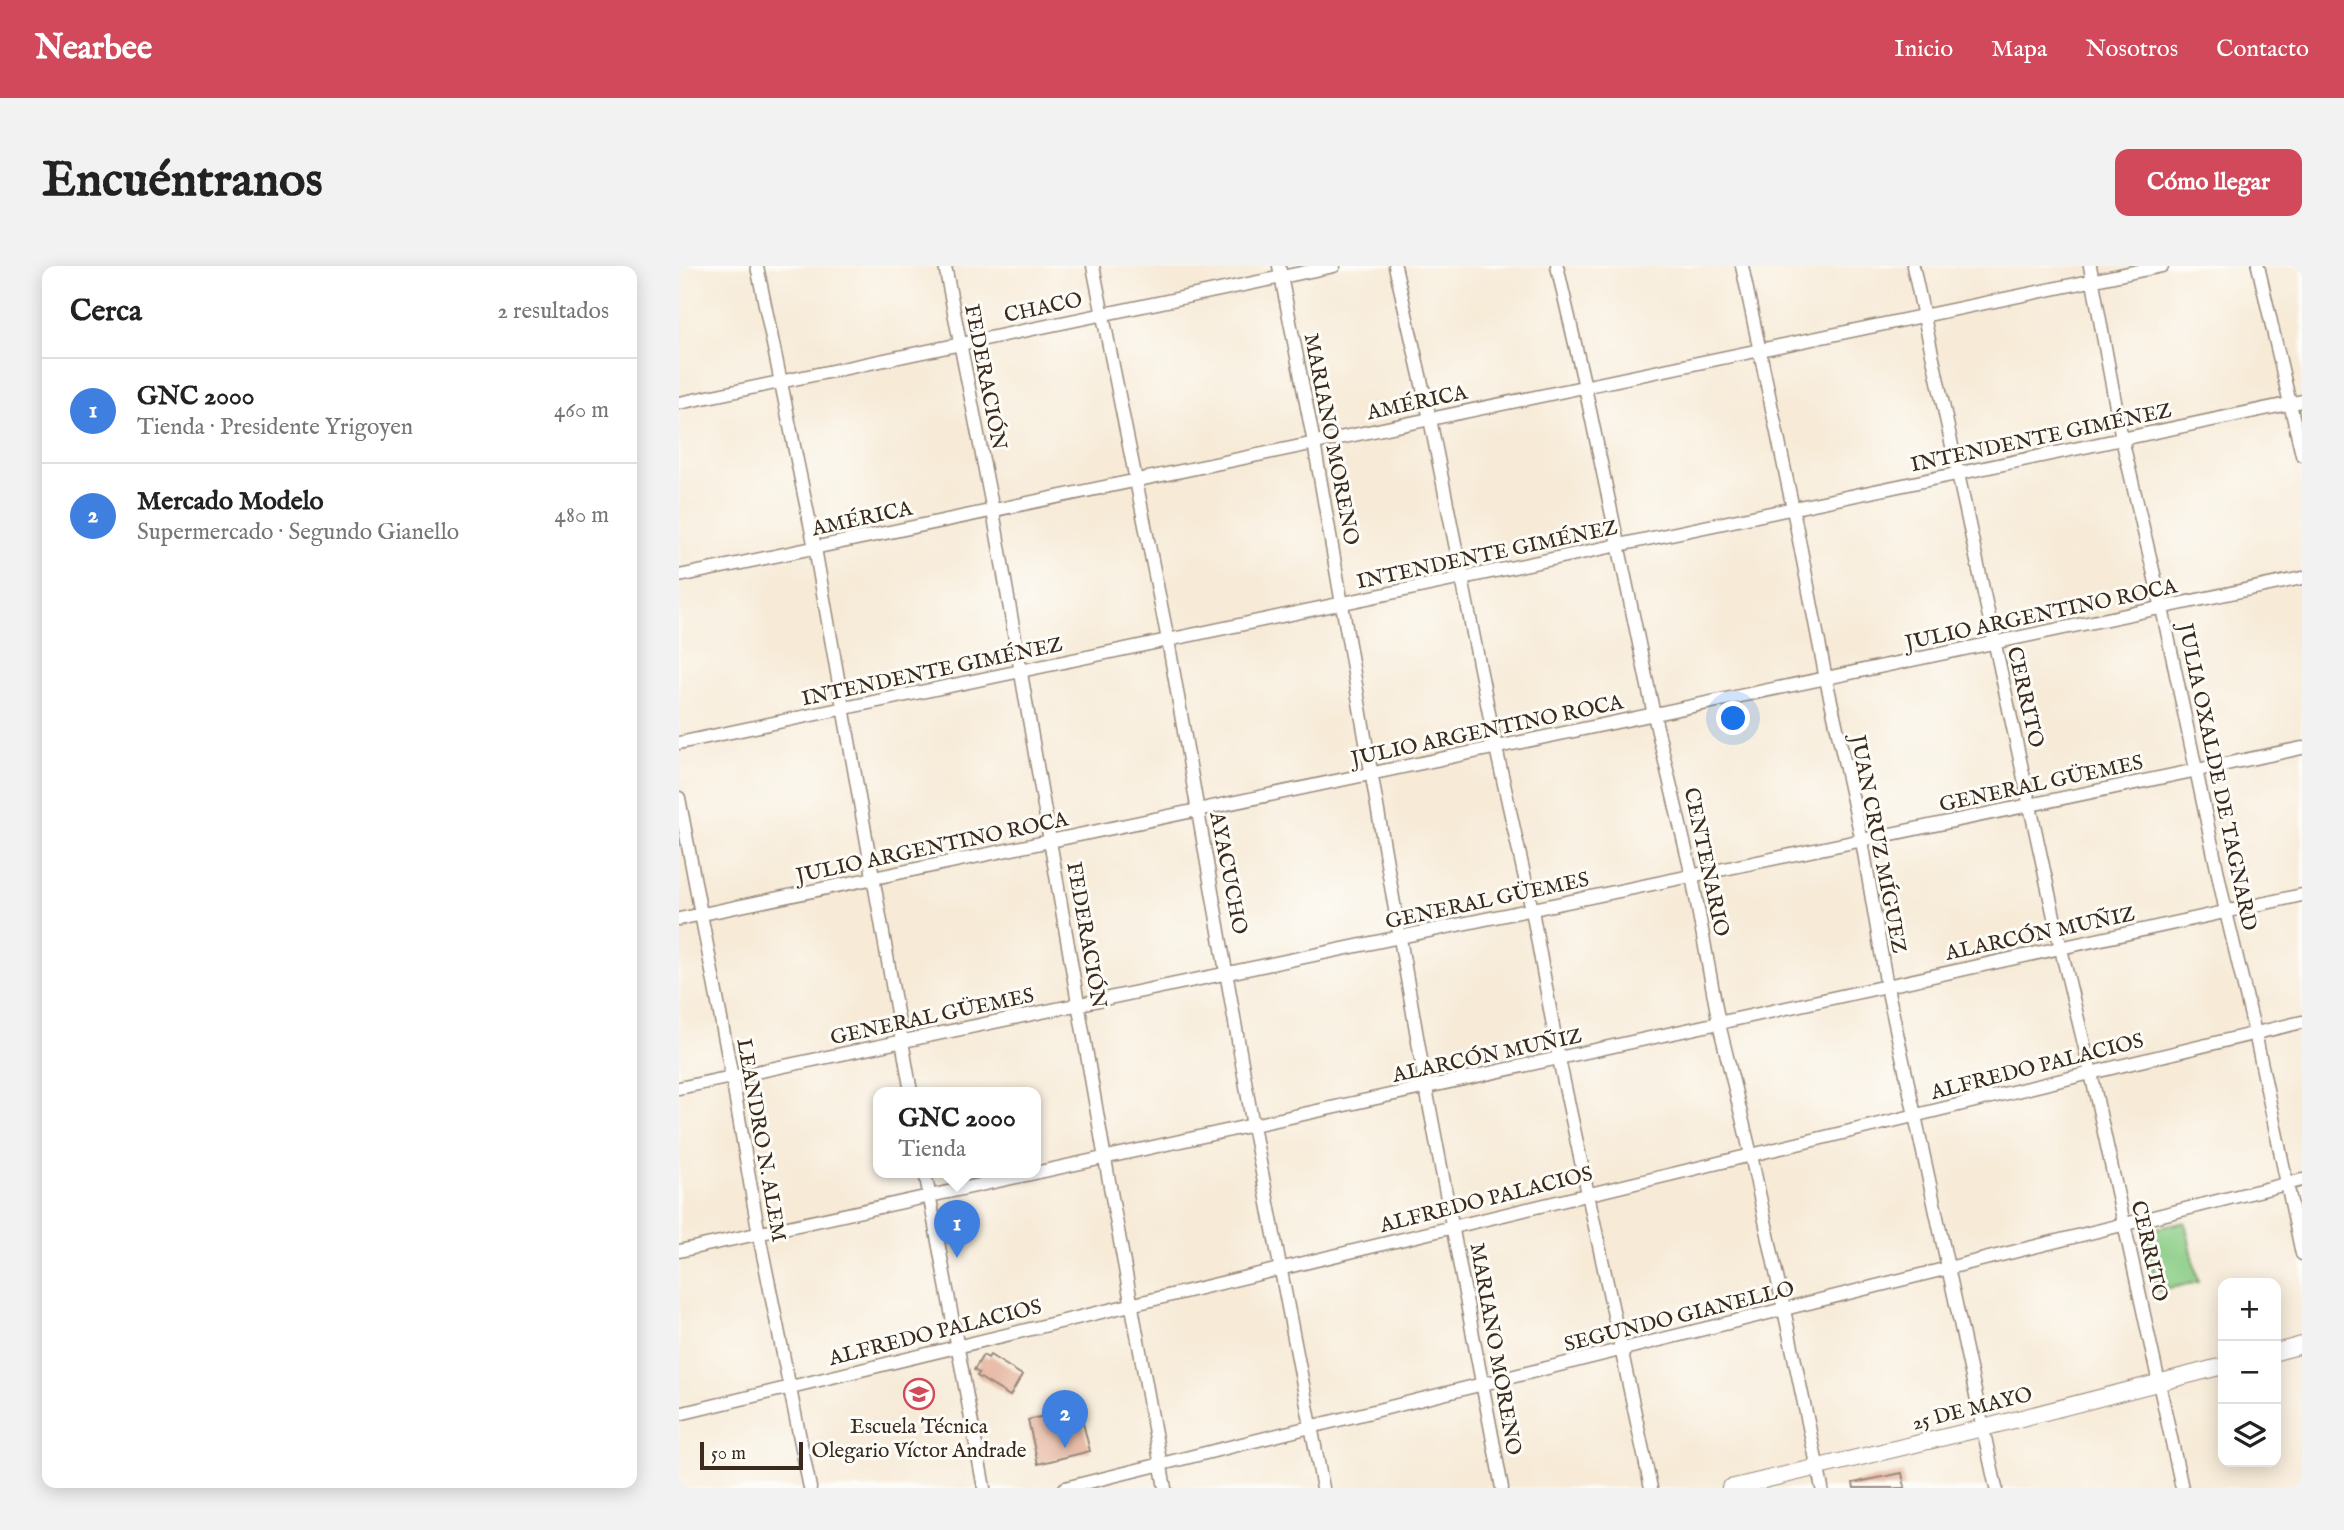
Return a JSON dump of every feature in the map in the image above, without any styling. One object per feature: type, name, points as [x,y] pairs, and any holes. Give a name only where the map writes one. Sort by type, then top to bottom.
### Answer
[{"type":"street","points":[[757,266],[815,548],[910,1087]]},
{"type":"street","name":"FEDERACIÓN","points":[[945,266],[993,511],[1165,1488]]},
{"type":"street","name":"AYACUCHO","points":[[1093,266],[1168,640],[1253,1126],[1323,1488]]},
{"type":"street","name":"CHACO","points":[[679,403],[1103,314],[1280,272],[1334,266]]},
{"type":"street","points":[[1395,266],[1430,419],[1496,748],[1532,910],[1559,1059],[1651,1488]]},
{"type":"street","name":"CENTENARIO","points":[[1557,266],[1654,715],[1692,876],[1719,1024],[1751,1155],[1822,1488]]},
{"type":"street","name":"JUAN CRUZ MÍGUEZ","points":[[1742,266],[1861,841],[1887,987],[1996,1488]]},
{"type":"street","name":"CERRITO","points":[[1913,266],[2061,949],[2091,1073],[2182,1488]]},
{"type":"street","name":"JULIA OXALDE DE TAGNARD","points":[[2090,266],[2122,439],[2162,608],[2302,1254]]},
{"type":"street","name":"AMÉRICA","points":[[679,576],[2162,266]]},
{"type":"street","points":[[2258,266],[2296,402],[2302,455]]},
{"type":"street","name":"MARIANO MORENO","points":[[1280,272],[1343,604],[1426,1088],[1502,1488]]},
{"type":"street","name":"INTENDENTE GIMÉNEZ","points":[[679,743],[2296,402]]},
{"type":"street","name":"JULIO ARGENTINO ROCA","points":[[679,919],[2302,578]]},
{"type":"street","name":"GENERAL GÜEMES","points":[[679,1088],[2302,748]]},
{"type":"street","name":"LEANDRO N. ALEM","points":[[679,798],[759,1235],[810,1488]]},
{"type":"street","name":"ALARCÓN MUÑIZ","points":[[1041,1173],[2302,895]]},
{"type":"street","name":"ALFREDO PALACIOS","points":[[679,1414],[2302,1022]]},
{"type":"street","points":[[926,1178],[984,1488]]},
{"type":"street","name":"ALARCÓN MUÑIZ","points":[[679,1251],[1019,1178]]},
{"type":"street","name":"SEGUNDO GIANELLO","points":[[1065,1488],[2302,1180]]},
{"type":"street","points":[[2281,1351],[2302,1345]]},
{"type":"street","name":"25 DE MAYO","points":[[1730,1488],[1983,1428],[2218,1367]]},
{"type":"green space","points":[[2185,1222],[2198,1282],[2157,1291],[2143,1231]]},
{"type":"building","points":[[983,1355],[988,1358],[990,1355],[1022,1375],[1010,1396],[977,1376],[979,1373],[974,1370]]},
{"type":"building","points":[[1079,1407],[1090,1451],[1038,1464],[1028,1420]]},
{"type":"building","points":[[1902,1473],[1905,1488],[1854,1488],[1853,1483]]},
{"type":"place","name":"GNC 2000","points":[[957,1258]]},
{"type":"place","name":"Escuela Técnica Olegario Víctor Andrade","points":[[919,1394]]},
{"type":"place","name":"Mercado Modelo","points":[[1065,1448]]}]
